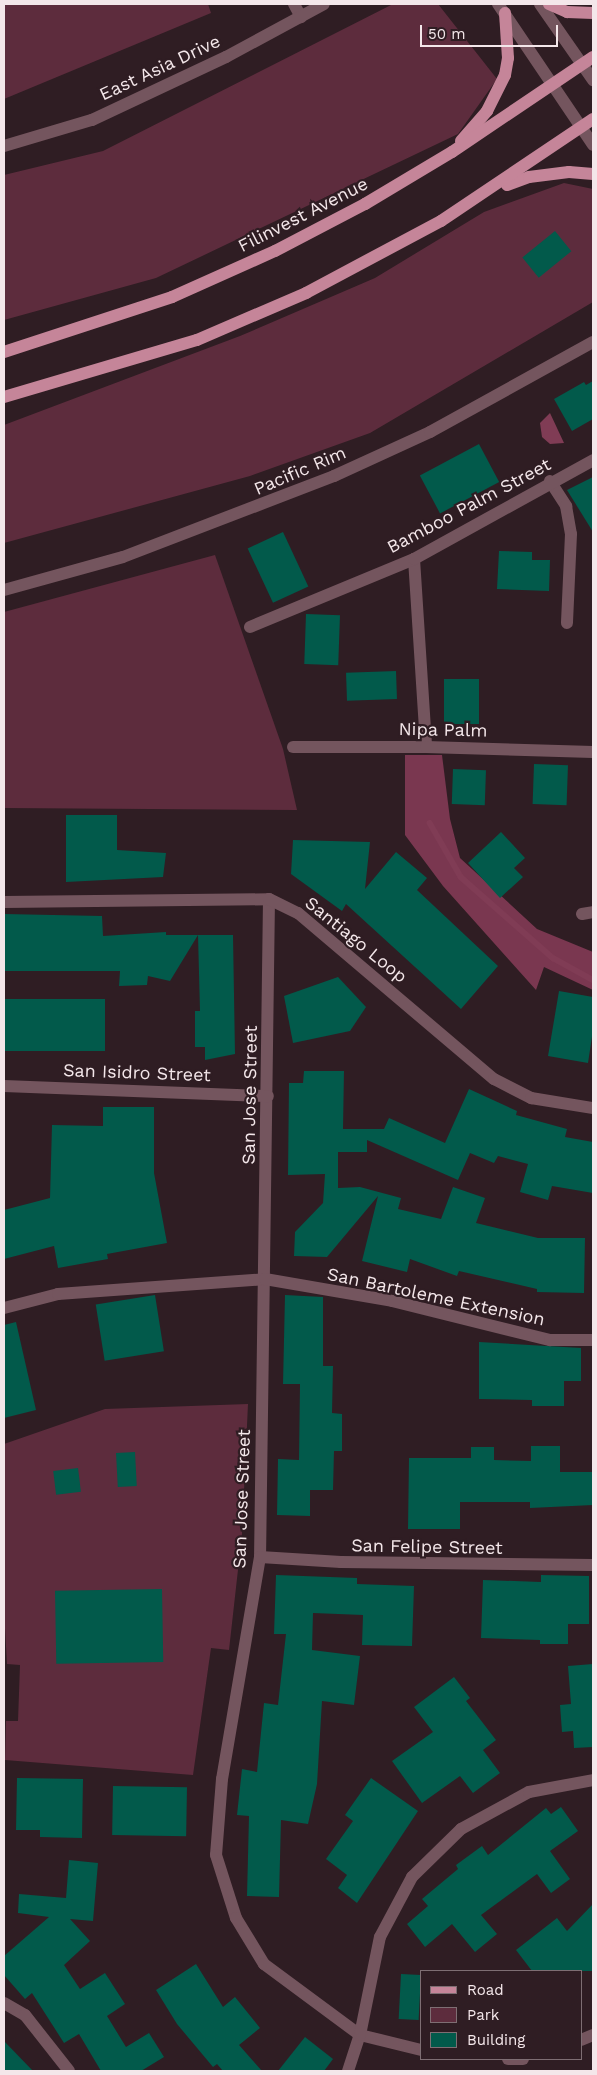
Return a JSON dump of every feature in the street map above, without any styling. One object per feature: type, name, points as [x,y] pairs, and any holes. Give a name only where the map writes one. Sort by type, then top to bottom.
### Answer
[{"type":"main road","points":[[549,4],[567,12],[593,13]]},
{"type":"main road","points":[[452,152],[486,110],[505,75],[508,58],[501,8]]},
{"type":"main road","name":"Filinvest Avenue","points":[[4,352],[172,297],[275,252],[365,204],[452,152],[588,61]]},
{"type":"main road","points":[[4,397],[197,340],[363,264],[488,192],[593,119]]},
{"type":"main road","points":[[488,192],[529,177],[569,172],[593,174]]},
{"type":"street","points":[[294,4],[301,17]]},
{"type":"street","name":"East Asia Drive","points":[[4,146],[92,120],[226,57],[324,4]]},
{"type":"street","points":[[540,4],[588,61],[593,80]]},
{"type":"street","points":[[501,8],[593,145]]},
{"type":"street","name":"Pacific Rim","points":[[4,590],[123,557],[325,480],[430,432],[593,342]]},
{"type":"street","name":"Bamboo Palm Street","points":[[250,627],[414,559],[550,481],[593,460]]},
{"type":"street","points":[[550,481],[566,506],[571,534],[567,623]]},
{"type":"street","points":[[414,559],[426,747]]},
{"type":"street","name":"Nipa Palm","points":[[292,748],[426,747],[593,752]]},
{"type":"street","name":"Santiago Loop","points":[[4,902],[269,899],[298,913],[494,1079],[531,1098],[593,1108]]},
{"type":"street","name":"San Jose Street","points":[[269,899],[268,1096],[260,1558],[222,1779],[216,1855],[236,1918],[264,1964],[360,2036],[420,2050]]},
{"type":"street","name":"San Isidro Street","points":[[4,1086],[268,1096]]},
{"type":"street","name":"San Bartoleme Extension","points":[[4,1308],[58,1294],[265,1280],[392,1301],[550,1340],[593,1340]]},
{"type":"street","name":"San Felipe Street","points":[[260,1558],[341,1562],[593,1565]]},
{"type":"street","points":[[348,2071],[360,2036],[380,1937],[412,1877],[461,1829],[529,1792],[593,1780]]},
{"type":"street","points":[[4,2003],[25,2015],[69,2071]]},
{"type":"green space","points":[[4,4],[208,4],[211,13],[4,99]]},
{"type":"green space","points":[[393,4],[438,4],[497,79],[458,134],[156,278],[4,320],[4,175],[103,151]]},
{"type":"green space","points":[[564,183],[593,189],[593,302],[370,433],[250,476],[4,543],[4,425],[240,336],[375,278],[484,212]]},
{"type":"green space","points":[[215,555],[283,749],[297,810],[4,808],[4,612]]},
{"type":"green space","points":[[248,1404],[242,1534],[229,1650],[211,1648],[193,1775],[5,1760],[6,1721],[18,1721],[20,1665],[7,1664],[4,1610],[4,1444],[105,1409]]},
{"type":"shaded area","points":[[550,413],[564,443],[550,444],[542,437],[540,423]]},
{"type":"shaded area","points":[[405,755],[442,755],[450,819],[460,858],[537,929],[593,952],[593,990],[544,967],[536,990],[443,886],[405,835]]},
{"type":"building","points":[[555,231],[571,251],[539,278],[522,257]]},
{"type":"building","points":[[593,381],[593,419],[572,431],[554,399],[584,382],[586,385]]},
{"type":"building","points":[[479,444],[499,482],[440,513],[420,475]]},
{"type":"building","points":[[593,477],[593,532],[567,490]]},
{"type":"building","points":[[283,532],[308,586],[273,603],[248,548]]},
{"type":"building","points":[[499,551],[532,552],[532,560],[550,560],[549,591],[497,589]]},
{"type":"building","points":[[306,614],[340,615],[338,665],[304,664]]},
{"type":"building","points":[[396,671],[397,699],[347,701],[346,673]]},
{"type":"building","points":[[444,679],[479,679],[479,724],[444,724]]},
{"type":"building","points":[[534,764],[568,765],[567,805],[533,804]]},
{"type":"building","points":[[453,769],[486,770],[485,805],[452,804]]},
{"type":"building","points":[[66,815],[117,815],[117,850],[166,853],[163,877],[66,882]]},
{"type":"building","points":[[501,832],[525,858],[514,868],[523,877],[500,898],[468,863]]},
{"type":"building","points":[[293,840],[370,842],[365,889],[396,852],[427,878],[417,890],[498,966],[461,1009],[346,904],[342,911],[291,874]]},
{"type":"building","points":[[4,914],[102,916],[103,936],[166,932],[166,935],[198,935],[170,981],[148,976],[147,985],[119,986],[120,971],[4,971]]},
{"type":"building","points":[[198,935],[233,935],[235,1054],[205,1060],[205,1047],[195,1047],[195,1011],[200,1011]]},
{"type":"building","points":[[338,977],[366,1007],[350,1031],[293,1043],[284,996]]},
{"type":"building","points":[[559,991],[593,997],[593,1030],[588,1063],[548,1056]]},
{"type":"building","points":[[4,999],[105,999],[105,1051],[4,1051]]},
{"type":"building","points":[[304,1071],[344,1071],[343,1129],[384,1129],[389,1118],[445,1143],[469,1089],[517,1111],[516,1115],[567,1129],[565,1137],[593,1142],[593,1193],[552,1186],[548,1200],[520,1192],[528,1164],[498,1156],[494,1163],[470,1153],[458,1180],[367,1140],[367,1152],[338,1152],[338,1188],[360,1187],[401,1198],[398,1209],[441,1219],[453,1187],[485,1198],[476,1223],[538,1238],[585,1238],[584,1293],[537,1292],[537,1289],[459,1271],[457,1276],[410,1259],[407,1272],[362,1261],[378,1196],[327,1257],[294,1256],[295,1232],[323,1203],[325,1174],[288,1175],[289,1083],[303,1083]]},
{"type":"building","points":[[103,1107],[154,1107],[154,1173],[167,1243],[107,1254],[108,1259],[58,1268],[54,1246],[4,1259],[4,1210],[50,1198],[52,1125],[103,1126]]},
{"type":"building","points":[[155,1295],[164,1351],[105,1361],[96,1304]]},
{"type":"building","points":[[285,1295],[323,1297],[323,1366],[333,1366],[332,1413],[342,1414],[342,1451],[334,1451],[333,1490],[310,1490],[310,1516],[277,1515],[278,1459],[299,1460],[300,1384],[283,1384]]},
{"type":"building","points":[[16,1322],[36,1410],[4,1418],[4,1325]]},
{"type":"building","points":[[479,1342],[581,1348],[581,1381],[564,1381],[564,1406],[532,1406],[532,1400],[479,1399]]},
{"type":"building","points":[[531,1446],[560,1446],[560,1472],[593,1472],[593,1505],[530,1508],[530,1502],[460,1502],[460,1529],[408,1529],[409,1458],[471,1458],[471,1447],[494,1447],[494,1460],[531,1461]]},
{"type":"building","points":[[135,1452],[137,1486],[118,1487],[116,1453]]},
{"type":"building","points":[[78,1468],[81,1492],[56,1495],[53,1471]]},
{"type":"building","points":[[276,1575],[357,1578],[357,1584],[414,1586],[412,1646],[362,1645],[363,1615],[313,1613],[312,1650],[360,1656],[354,1705],[322,1701],[317,1784],[308,1824],[281,1820],[279,1897],[247,1896],[249,1816],[237,1815],[242,1769],[257,1772],[264,1703],[278,1705],[286,1634],[274,1634]]},
{"type":"building","points":[[541,1575],[589,1576],[589,1624],[568,1624],[568,1644],[540,1644],[540,1640],[481,1638],[483,1580],[541,1582]]},
{"type":"building","points":[[162,1589],[163,1662],[56,1664],[55,1591]]},
{"type":"building","points":[[593,1664],[593,1747],[574,1748],[573,1731],[562,1732],[560,1705],[571,1704],[568,1666]]},
{"type":"building","points":[[454,1677],[470,1698],[466,1701],[496,1740],[483,1750],[500,1773],[473,1793],[460,1776],[422,1803],[392,1761],[433,1732],[414,1707]]},
{"type":"building","points":[[17,1778],[83,1779],[82,1838],[40,1837],[40,1830],[16,1830]]},
{"type":"building","points":[[371,1778],[418,1811],[357,1903],[338,1888],[347,1875],[326,1859],[353,1821],[345,1815]]},
{"type":"building","points":[[113,1786],[187,1787],[186,1836],[112,1835]]},
{"type":"building","points":[[561,1807],[578,1831],[550,1851],[570,1879],[551,1893],[537,1874],[481,1915],[497,1934],[475,1952],[452,1924],[425,1947],[407,1924],[428,1906],[422,1899],[458,1869],[456,1865],[482,1846],[488,1855],[546,1808],[551,1814]]},
{"type":"building","points":[[69,1860],[98,1863],[93,1921],[70,1919],[90,1941],[64,1965],[80,1989],[105,1973],[125,2004],[107,2016],[126,2047],[149,2033],[164,2057],[141,2071],[101,2071],[79,2034],[64,2043],[32,1993],[25,1999],[4,1975],[4,1956],[49,1917],[18,1913],[19,1894],[66,1898]]},
{"type":"building","points":[[593,1904],[593,1971],[531,1970],[516,1950],[557,1918],[567,1931]]},
{"type":"building","points":[[196,1964],[223,2007],[235,1997],[260,2028],[239,2045],[262,2071],[223,2071],[217,2064],[213,2067],[177,2024],[156,1990]]},
{"type":"building","points":[[401,1974],[420,1975],[419,2020],[399,2019]]},
{"type":"building","points":[[305,2037],[333,2059],[324,2071],[278,2071]]},
{"type":"building","points":[[4,2041],[33,2071],[4,2071]]},
{"type":"waterway","points":[[430,823],[461,877],[553,958],[593,980]]}]
